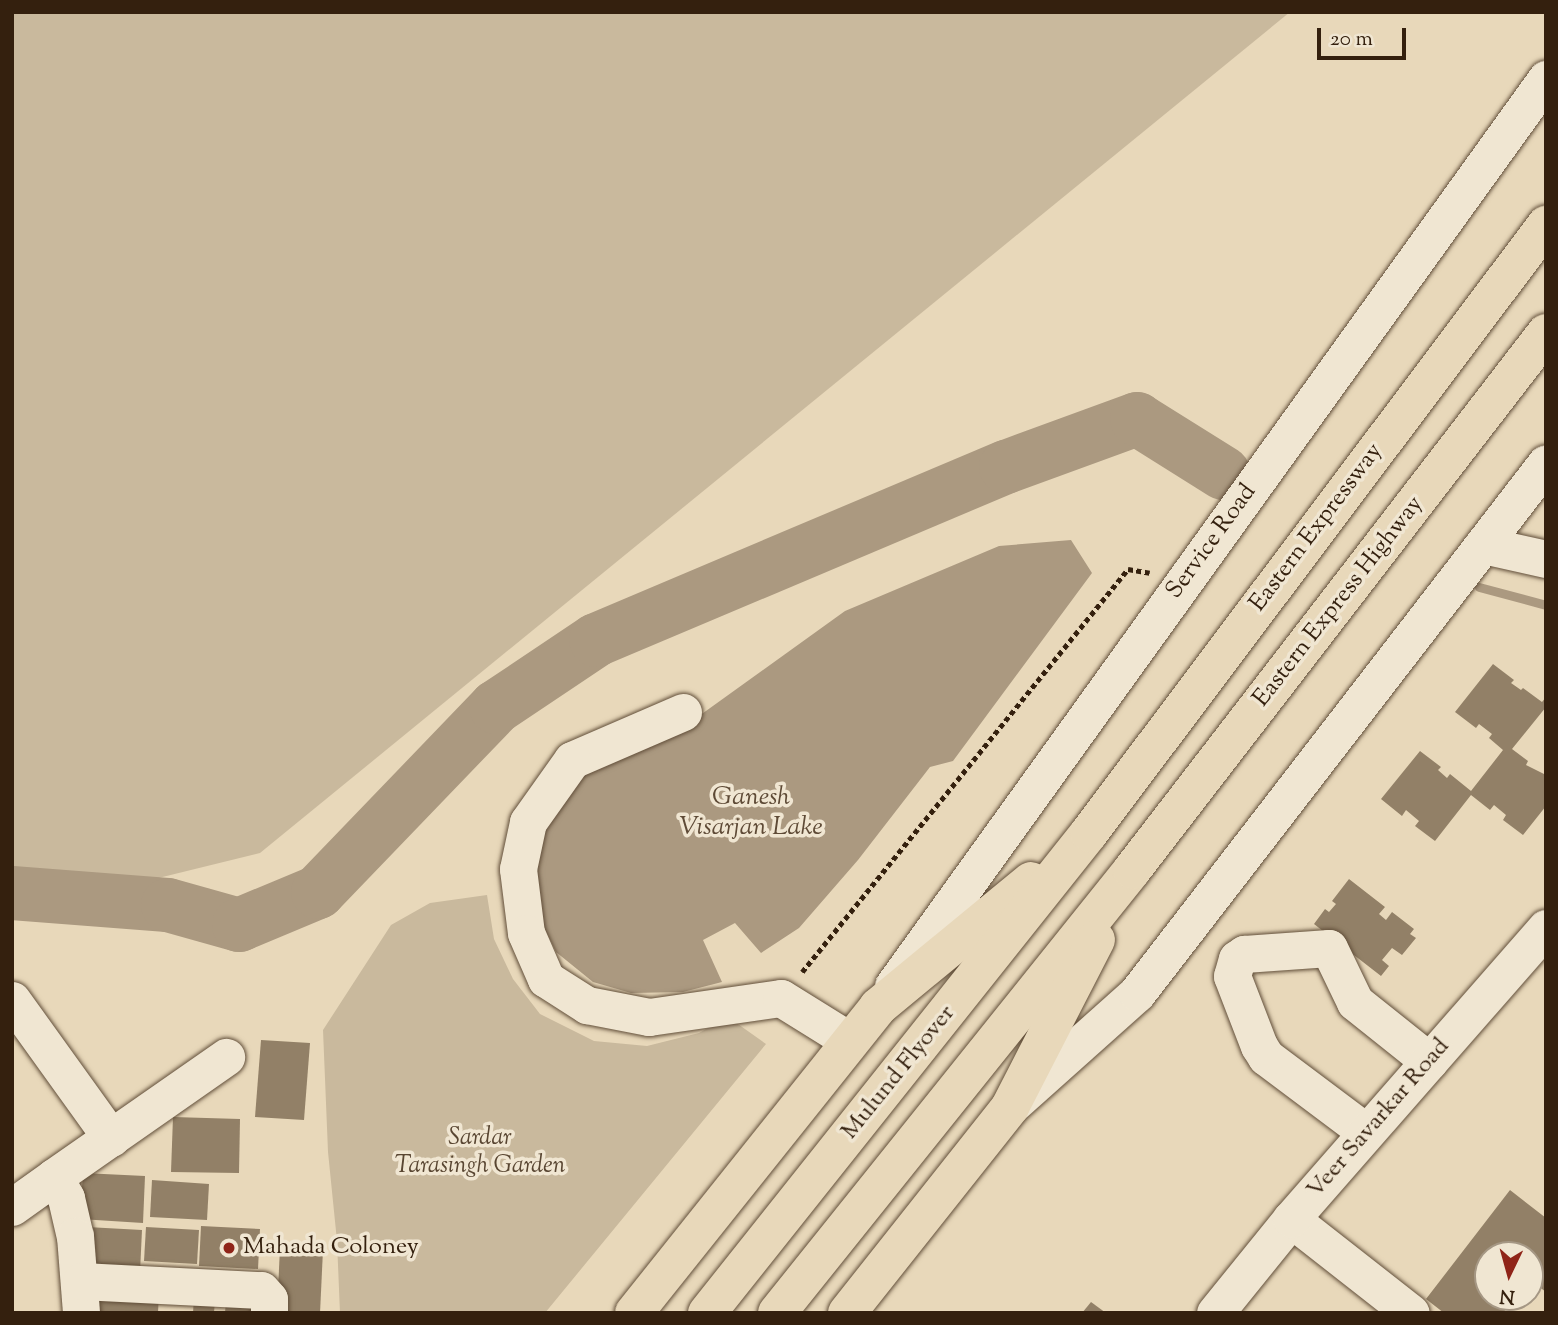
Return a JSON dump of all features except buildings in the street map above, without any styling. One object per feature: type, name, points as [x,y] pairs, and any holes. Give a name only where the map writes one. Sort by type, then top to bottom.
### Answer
[{"type":"highway","name":"Eastern Expressway","points":[[1089,832],[1546,225]]},
{"type":"highway","name":"Eastern Express Highway","points":[[1132,870],[1546,333]]},
{"type":"highway","points":[[634,1313],[878,1006],[1089,832]]},
{"type":"highway","name":"Mulund Flyover","points":[[707,1313],[1089,832]]},
{"type":"highway","points":[[847,1313],[1010,1107],[1132,870]]},
{"type":"highway","points":[[777,1313],[1132,870]]},
{"type":"street","name":"Service Road","points":[[878,1006],[1546,79]]},
{"type":"street","points":[[1010,1107],[1138,993],[1546,463]]},
{"type":"street","points":[[1483,545],[1546,559]]},
{"type":"street","points":[[683,712],[572,760],[528,822],[518,869],[526,933],[547,979],[587,1005],[649,1017],[781,999],[850,1041]]},
{"type":"street","points":[[1366,1132],[1266,1057],[1259,1046],[1232,976],[1237,959],[1244,954],[1329,948],[1355,1002],[1429,1061]]},
{"type":"street","name":"Veer Savarkar Road","points":[[1215,1313],[1291,1219],[1429,1061],[1539,949]]},
{"type":"street","points":[[12,1000],[111,1138]]},
{"type":"street","points":[[12,1207],[226,1057]]},
{"type":"street","points":[[54,1177],[66,1198],[81,1297],[261,1290],[269,1299],[269,1313]]},
{"type":"street","points":[[1291,1219],[1412,1313]]},
{"type":"path","points":[[781,999],[1128,569],[1186,579]]},
{"type":"green space","points":[[12,12],[1290,12],[260,853],[12,914]]},
{"type":"green space","name":"Sardar Tarasingh Garden","points":[[487,895],[494,939],[513,979],[540,1014],[594,1041],[647,1046],[699,1033],[728,1017],[766,1044],[545,1313],[340,1313],[337,1241],[328,1152],[323,1030],[391,925],[430,903]]},
{"type":"water","name":"Ganesh Visarjan Lake","points":[[1071,540],[1092,573],[953,761],[930,767],[858,860],[799,928],[761,953],[735,923],[703,940],[722,982],[683,992],[631,993],[593,982],[556,952],[536,911],[529,868],[547,808],[576,767],[699,716],[845,611],[999,546]]},
{"type":"waterway","points":[[12,893],[168,905],[239,925],[318,892],[496,707],[596,640],[1006,467],[1137,419],[1223,473]]},
{"type":"waterway","points":[[1479,587],[1546,605]]},
{"type":"place","name":"Mahada Coloney","points":[[229,1248]]}]
